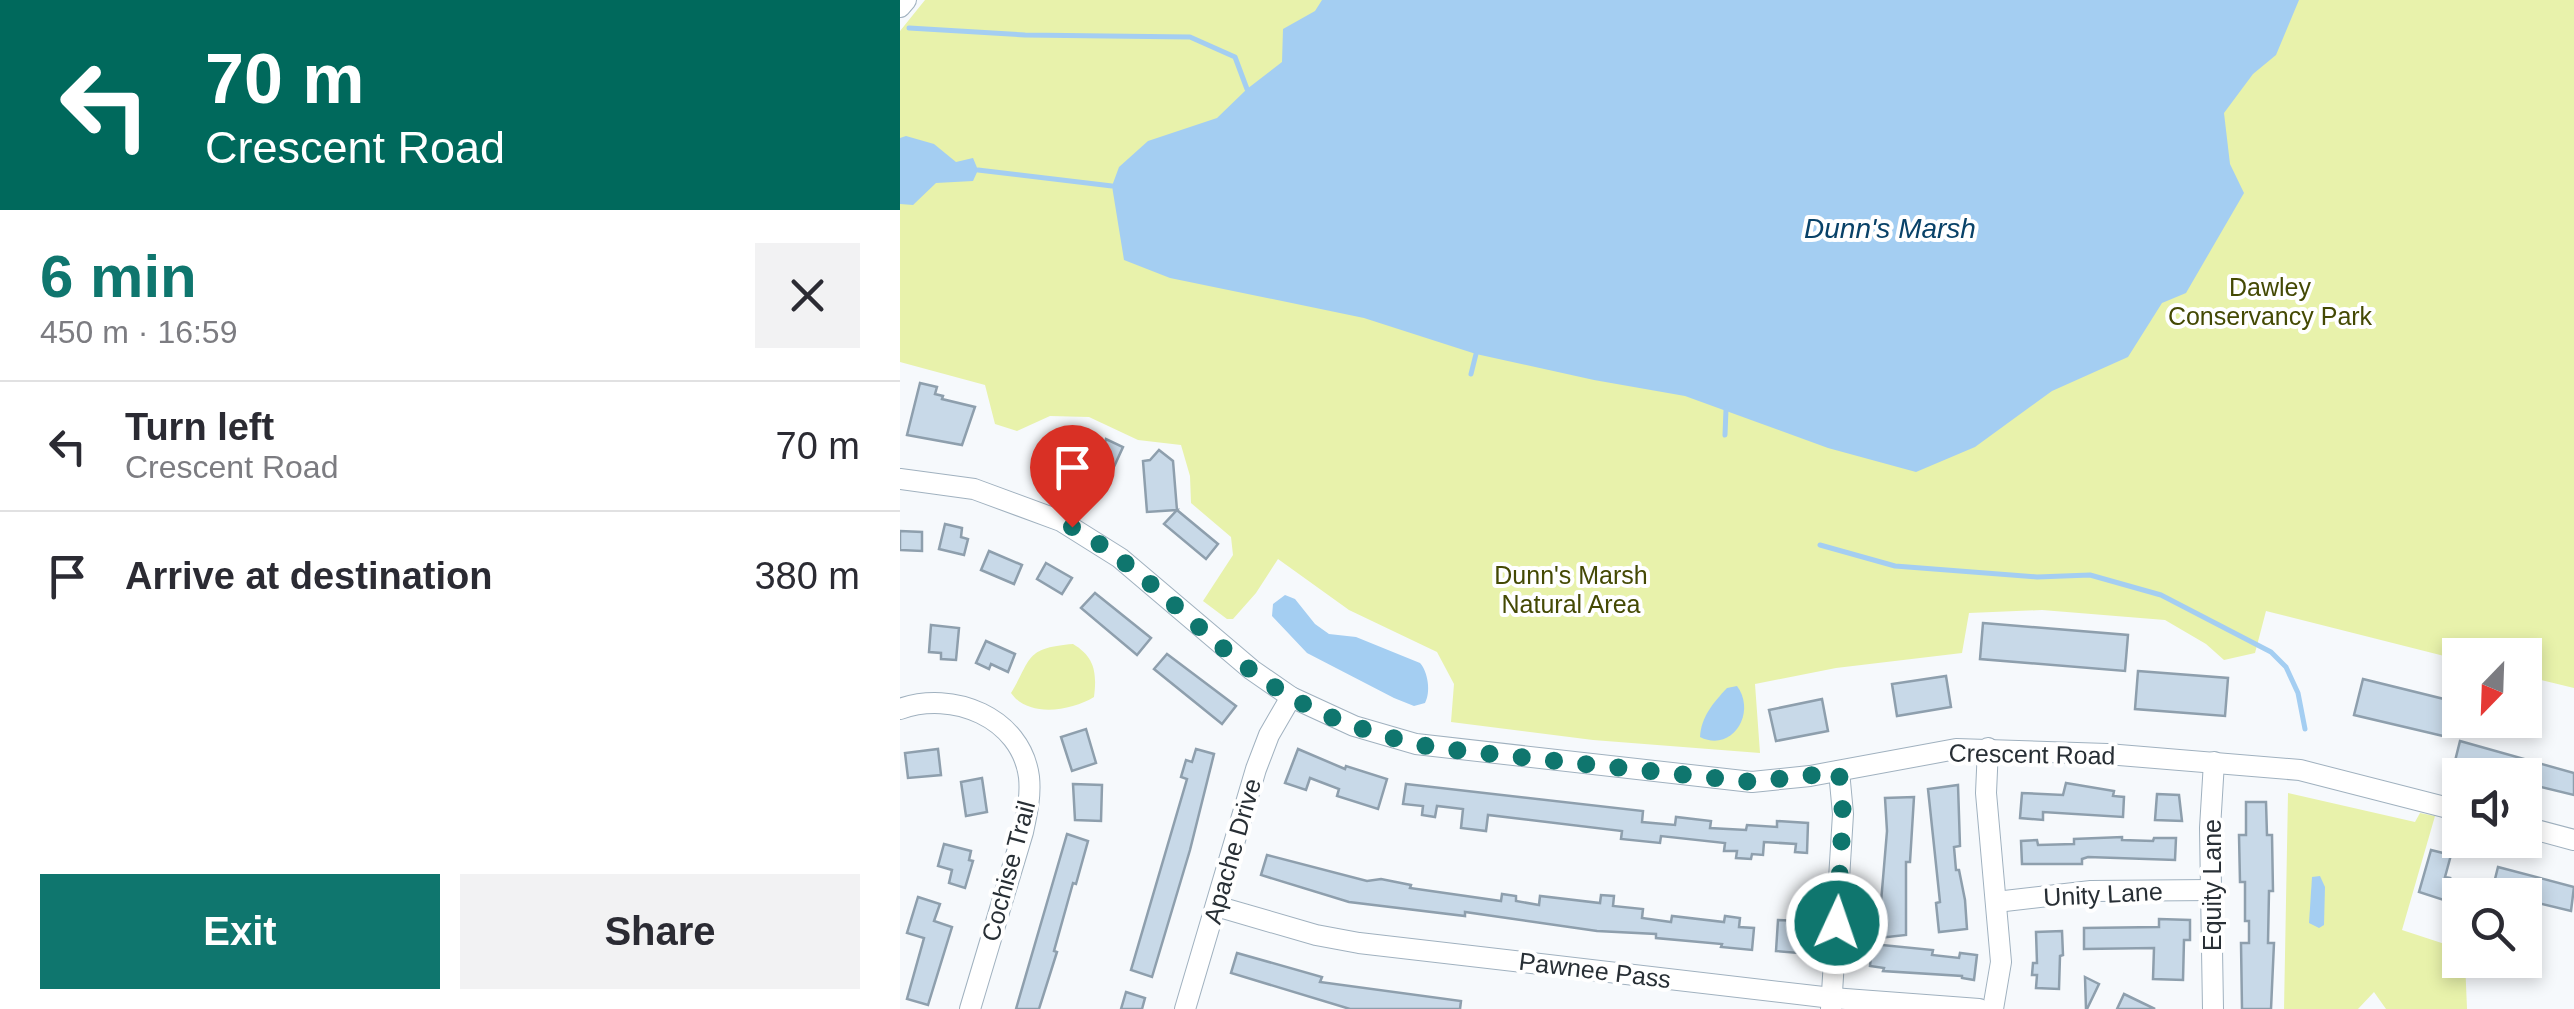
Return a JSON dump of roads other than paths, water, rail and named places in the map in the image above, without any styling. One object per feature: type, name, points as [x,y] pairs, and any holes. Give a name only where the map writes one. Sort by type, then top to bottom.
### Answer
[{"type":"street","points":[[900,7],[906,0]]},
{"type":"street","name":"Crescent Road","points":[[900,479],[1004,497],[1072,527],[1120,558],[1252,670],[1290,697],[1354,726],[1436,748],[1752,782],[1839,772],[1930,753],[1988,748],[2300,770],[2442,806]]},
{"type":"street","name":"Apache Drive","points":[[1185,1009],[1256,769],[1268,735],[1290,697]]},
{"type":"street","name":"Cochise Trail","points":[[900,709],[917,703],[942,702],[990,717],[1021,751],[1029,774],[1030,803],[1023,832],[970,1009]]},
{"type":"street","points":[[1988,748],[1986,793],[2001,962],[1994,1009]]},
{"type":"street","name":"Equity Lane","points":[[2213,1009],[2214,762]]},
{"type":"street","points":[[1832,1003],[1843,814],[1839,772]]},
{"type":"street","points":[[2542,832],[2574,840]]},
{"type":"street","name":"Unity Lane","points":[[1996,902],[2091,891],[2211,890]]},
{"type":"street","name":"Pawnee Pass","points":[[1216,906],[1316,935],[1359,943],[1832,1003],[1979,1009]]},
{"type":"water","name":"Dunn's Marsh","points":[[1322,0],[2299,0],[2276,55],[2253,74],[2224,113],[2230,164],[2244,193],[2186,293],[2162,303],[2128,357],[2052,391],[1975,447],[1916,472],[1828,448],[1685,396],[1476,354],[1364,318],[1170,278],[1124,260],[1112,186],[1119,167],[1148,141],[1217,118],[1282,62],[1283,29],[1315,11]]},
{"type":"water","points":[[906,136],[934,144],[956,162],[973,158],[978,170],[973,181],[936,183],[913,205],[900,204],[900,138]]},
{"type":"water","points":[[1285,595],[1295,599],[1315,624],[1329,634],[1356,637],[1420,663],[1428,682],[1425,703],[1414,706],[1394,698],[1307,653],[1272,616],[1273,604]]},
{"type":"water","points":[[1737,686],[1744,708],[1738,728],[1722,740],[1700,737],[1713,705],[1727,688]]},
{"type":"water","points":[[2320,876],[2325,887],[2324,925],[2319,928],[2309,923],[2312,877]]},
{"type":"waterway","points":[[909,28],[1025,35],[1190,37],[1235,57],[1247,89]]},
{"type":"waterway","points":[[978,170],[1112,186]]},
{"type":"waterway","points":[[1471,374],[1476,354]]},
{"type":"waterway","points":[[1725,435],[1726,409]]},
{"type":"waterway","points":[[1820,545],[1895,566],[2037,577],[2090,575],[2161,595],[2271,652],[2286,667],[2298,693],[2305,729]]},
{"type":"park label","name":"Dawley Conservancy Park","points":[[2270,302]]},
{"type":"park label","name":"Dunn's Marsh Natural Area","points":[[1571,590]]}]
